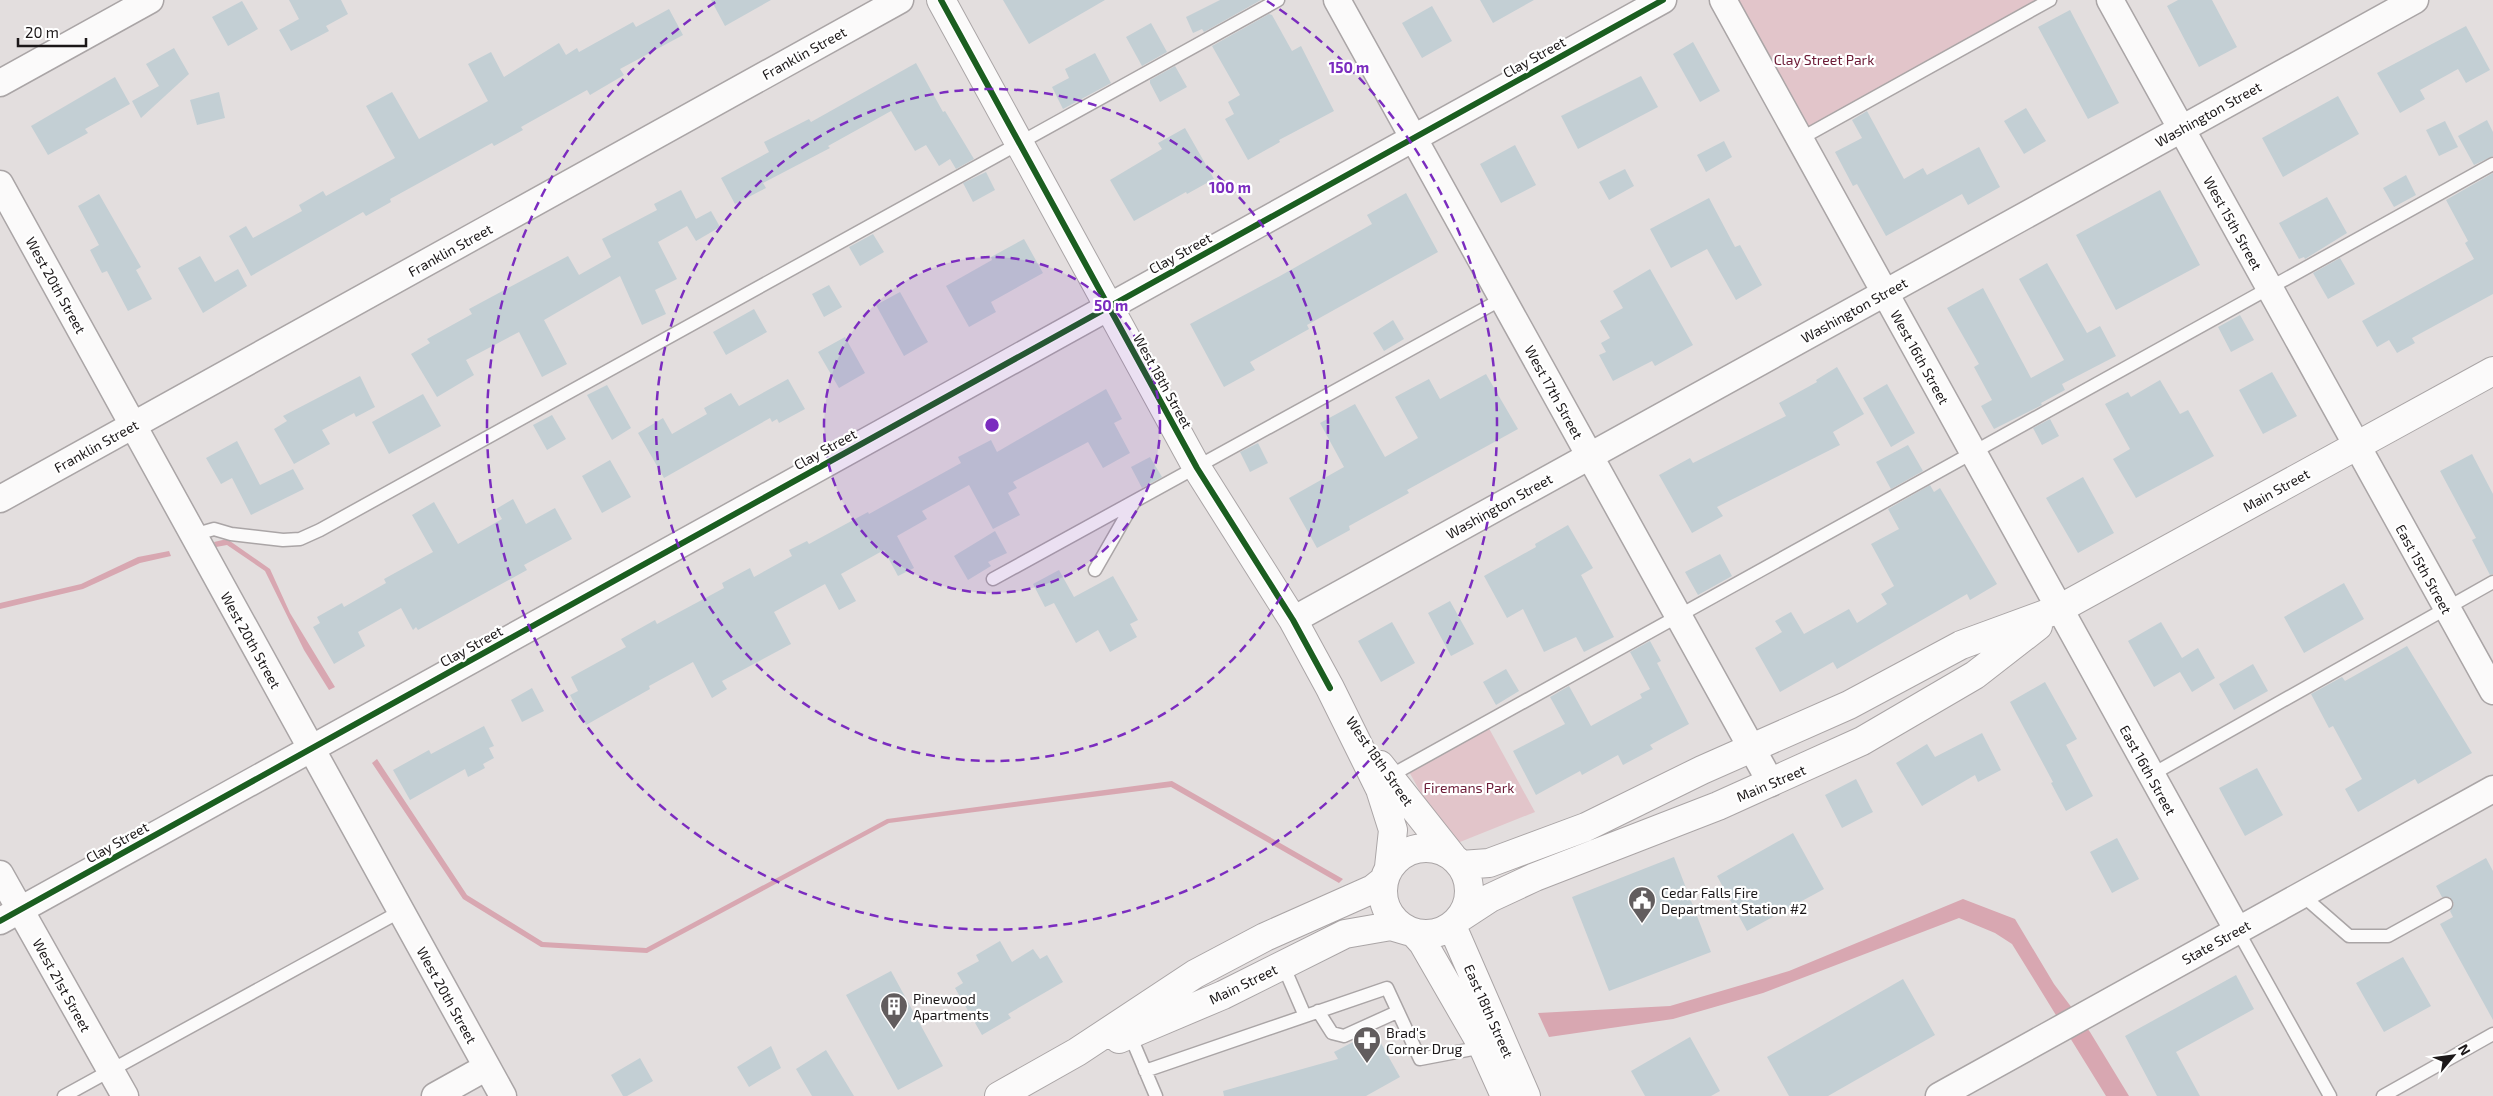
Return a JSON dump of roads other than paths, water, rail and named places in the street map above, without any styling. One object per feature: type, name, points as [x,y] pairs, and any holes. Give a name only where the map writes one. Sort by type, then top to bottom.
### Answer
[{"type":"main road","name":"West 18th Street","points":[[941,0],[1197,468],[1293,620],[1330,688],[1380,789],[1393,830],[1386,874]]},
{"type":"main road","name":"Main Street","points":[[1456,861],[1489,863],[1586,827],[1752,748],[1849,705],[1961,645],[2059,609],[2493,371]]},
{"type":"main road","name":"Main Street","points":[[1457,922],[1490,898],[1535,877],[1638,839],[1771,783],[1862,741],[1975,675],[2059,609]]},
{"type":"main road","name":"West 18th Street","points":[[1330,688],[1388,777],[1456,861]]},
{"type":"main road","points":[[1433,848],[1456,861],[1467,878],[1469,891],[1468,904],[1457,922],[1438,933],[1423,935],[1411,932],[1396,923],[1387,911],[1382,896],[1386,874],[1399,856],[1412,849],[1433,848]]},
{"type":"main road","name":"Main Street","points":[[999,1096],[1077,1052],[1195,974],[1265,937],[1373,889],[1386,874]]},
{"type":"main road","name":"East 18th Street","points":[[1457,922],[1526,1096]]},
{"type":"main road","name":"Main Street","points":[[1077,1052],[1130,1035],[1223,995],[1345,934],[1391,926],[1411,932]]},
{"type":"main road","name":"East 18th Street","points":[[1411,932],[1423,943],[1483,1047],[1505,1096]]},
{"type":"street","points":[[0,83],[150,0]]},
{"type":"street","name":"Franklin Street","points":[[0,499],[900,0]]},
{"type":"street","name":"West 17th Street","points":[[1337,0],[1771,783]]},
{"type":"street","name":"Clay Street","points":[[10,915],[1663,0]]},
{"type":"street","name":"West 16th Street","points":[[1723,0],[2059,609]]},
{"type":"street","name":"West 15th Street","points":[[2110,0],[2355,446]]},
{"type":"street","name":"Washington Street","points":[[1293,620],[2415,0]]},
{"type":"street","name":"West 20th Street","points":[[0,184],[503,1096]]},
{"type":"street","name":"East 15th Street","points":[[2355,446],[2493,691]]},
{"type":"street","name":"East 16th Street","points":[[2059,609],[2238,931]]},
{"type":"street","name":"State Street","points":[[1939,1096],[2493,789]]},
{"type":"street","name":"West 21st Street","points":[[0,874],[10,915],[125,1096]]},
{"type":"street","points":[[436,1096],[487,1067]]},
{"type":"lane","points":[[193,535],[214,529],[231,534],[283,540],[300,539],[313,533],[1278,0]]},
{"type":"lane","points":[[1800,139],[2050,0]]},
{"type":"lane","points":[[1388,777],[2269,290],[2493,164]]},
{"type":"lane","points":[[993,579],[1502,299]]},
{"type":"lane","points":[[1095,570],[1134,502]]},
{"type":"lane","points":[[2151,775],[2493,582]]},
{"type":"lane","points":[[2302,895],[2349,936],[2388,936],[2446,904]]},
{"type":"lane","points":[[64,1096],[401,911]]},
{"type":"lane","points":[[2238,931],[2330,1096]]},
{"type":"lane","points":[[1283,965],[1305,1016]]},
{"type":"lane","points":[[1145,1071],[1387,988],[1420,1059],[1483,1047]]},
{"type":"lane","points":[[1318,1012],[1332,1032],[1344,1036],[1398,1012]]},
{"type":"lane","points":[[2383,1096],[2493,1034]]},
{"type":"lane","points":[[1130,1035],[1156,1096]]},
{"type":"place","name":"Cedar Falls Fire Department Station #2","points":[[1642,924]]},
{"type":"place","name":"Pinewood Apartments","points":[[894,1030]]},
{"type":"place","name":"Brad's Corner Drug","points":[[1367,1064]]},
{"type":"park label","name":"Clay Street Park","points":[[1824,59]]},
{"type":"park label","name":"Firemans Park","points":[[1469,787]]}]
